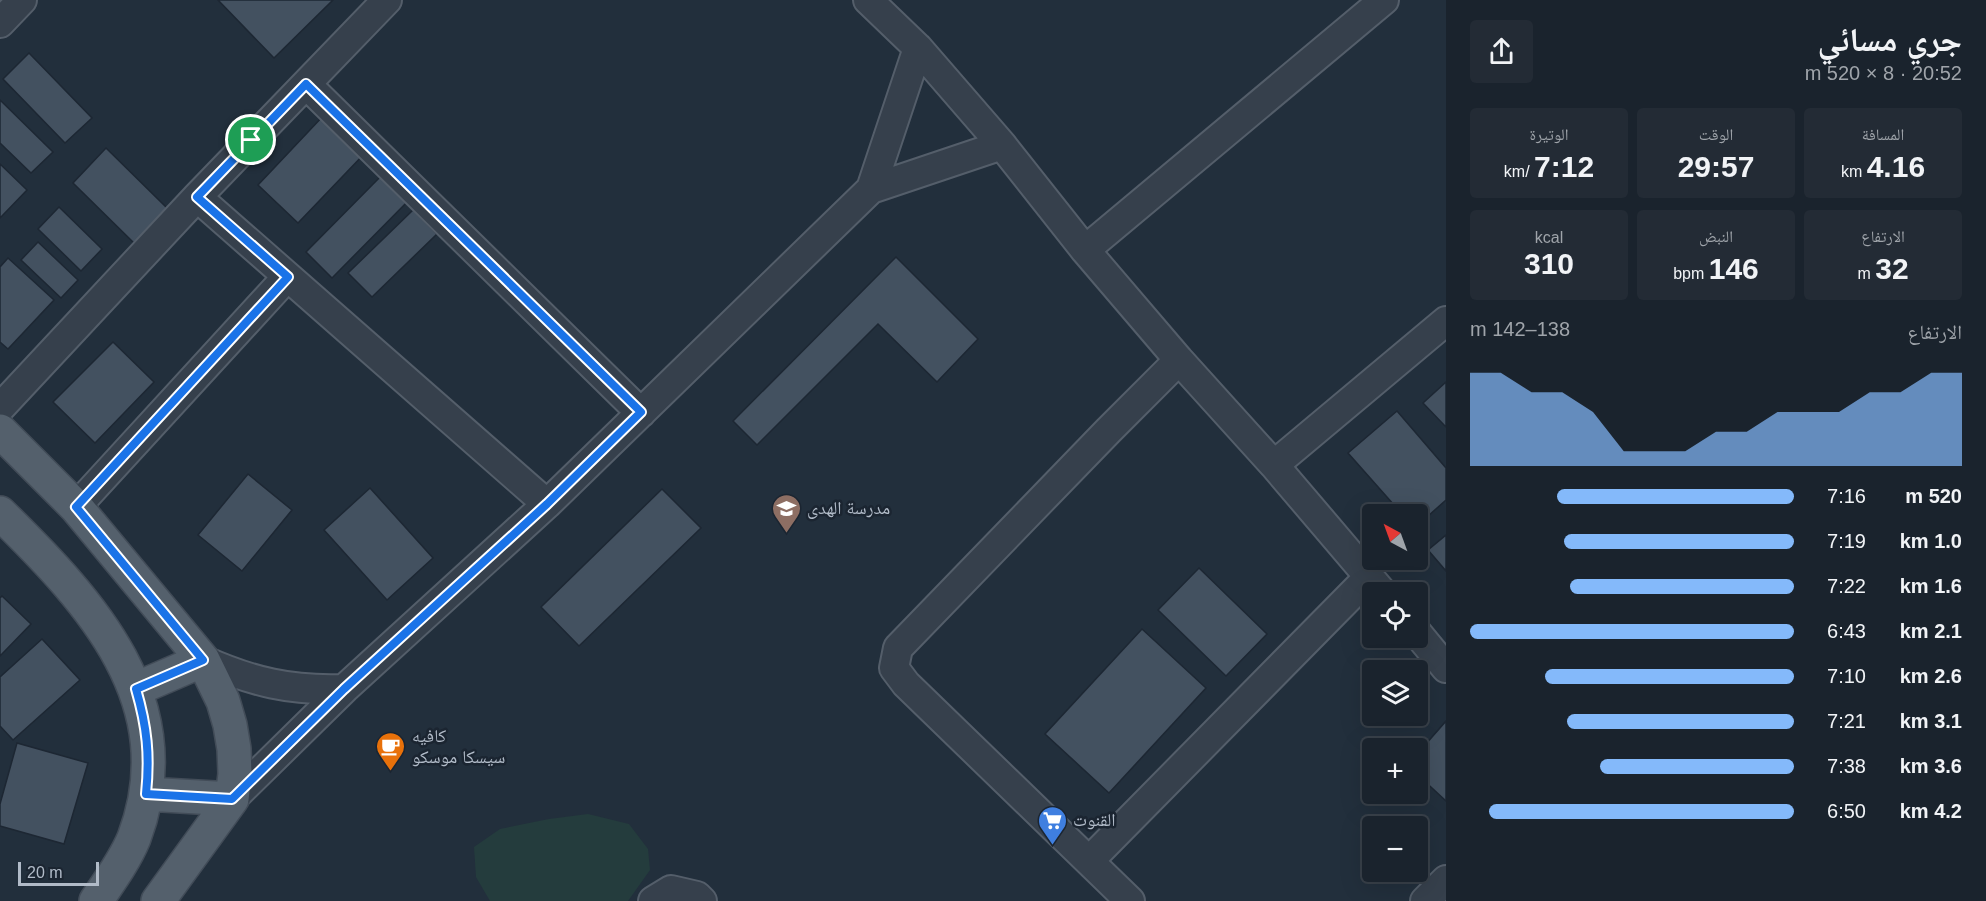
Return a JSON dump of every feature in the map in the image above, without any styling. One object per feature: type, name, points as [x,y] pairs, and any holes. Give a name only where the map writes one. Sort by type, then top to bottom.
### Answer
[{"type":"main road","points":[[0,431],[76,507],[203,660],[223,700],[234,749],[235,774],[232,799],[158,901]]},
{"type":"main road","points":[[0,513],[39,551],[96,618],[119,655],[136,689],[144,714],[149,767],[146,794],[133,840],[96,901]]},
{"type":"main road","points":[[136,689],[203,660]]},
{"type":"main road","points":[[146,794],[232,799]]},
{"type":"street","points":[[0,23],[22,0]]},
{"type":"street","points":[[0,408],[197,197],[387,0]]},
{"type":"street","points":[[868,0],[918,48],[1002,145],[1085,250],[1179,360],[1274,465],[1372,582]]},
{"type":"street","points":[[1085,250],[1383,0]]},
{"type":"street","points":[[872,189],[918,48]]},
{"type":"street","points":[[306,84],[641,412]]},
{"type":"street","points":[[232,799],[344,689],[547,504],[872,189],[1002,145]]},
{"type":"street","points":[[197,197],[547,504]]},
{"type":"street","points":[[76,507],[288,277]]},
{"type":"street","points":[[1274,465],[1446,321]]},
{"type":"street","points":[[1130,901],[906,684],[894,668],[898,648],[1179,360]]},
{"type":"street","points":[[1089,861],[1362,598]]},
{"type":"street","points":[[1428,646],[1446,668]]},
{"type":"street","points":[[203,660],[255,681],[284,687],[314,690],[344,689]]},
{"type":"street","points":[[1425,901],[1446,880]]},
{"type":"street","points":[[653,901],[671,890],[697,896],[702,901]]},
{"type":"green space","points":[[588,814],[629,824],[648,849],[650,870],[628,901],[490,901],[476,877],[474,847],[500,829]]},
{"type":"building","points":[[218,0],[333,0],[274,58]]},
{"type":"building","points":[[29,53],[92,118],[65,143],[3,79]]},
{"type":"building","points":[[0,100],[53,152],[31,173],[0,143]]},
{"type":"building","points":[[325,114],[365,153],[298,223],[258,185]]},
{"type":"building","points":[[106,148],[168,209],[134,243],[73,183]]},
{"type":"building","points":[[0,164],[27,190],[0,218]]},
{"type":"building","points":[[385,172],[411,198],[332,278],[306,252]]},
{"type":"building","points":[[59,207],[102,249],[81,271],[38,229]]},
{"type":"building","points":[[413,210],[437,234],[372,297],[348,273]]},
{"type":"building","points":[[38,242],[78,280],[61,298],[21,260]]},
{"type":"building","points":[[896,257],[978,339],[937,382],[878,324],[757,445],[733,421]]},
{"type":"building","points":[[8,258],[54,300],[8,349],[0,342],[0,267]]},
{"type":"building","points":[[113,342],[154,382],[95,443],[53,402]]},
{"type":"building","points":[[1446,382],[1446,427],[1423,403]]},
{"type":"building","points":[[1397,411],[1446,468],[1446,500],[1428,516],[1428,504],[1393,504],[1348,453]]},
{"type":"building","points":[[248,474],[292,510],[242,571],[198,535]]},
{"type":"building","points":[[370,488],[433,558],[387,600],[324,530]]},
{"type":"building","points":[[662,489],[701,528],[579,646],[541,607]]},
{"type":"building","points":[[1446,535],[1446,571],[1428,550]]},
{"type":"building","points":[[1199,568],[1267,634],[1226,676],[1158,610]]},
{"type":"building","points":[[2,596],[31,624],[0,656],[0,598]]},
{"type":"building","points":[[1142,629],[1206,688],[1109,793],[1045,734]]},
{"type":"building","points":[[42,639],[80,680],[13,740],[0,726],[0,677]]},
{"type":"building","points":[[1446,721],[1446,801],[1428,784],[1428,742]]},
{"type":"building","points":[[17,743],[88,763],[64,844],[0,826],[0,804]]},
{"type":"place","name":"مدرسة الهدى","points":[[786,534]]},
{"type":"place","name":"كافيه سيسكا موسكو","points":[[391,772]]},
{"type":"place","name":"القنوت","points":[[1052,846]]},
{"type":"route","points":[[306,84],[641,412],[547,504],[344,689],[232,799],[146,794],[149,767],[148,741],[144,714],[136,689],[203,660],[76,507],[288,277],[197,197],[251,140],[306,84]]}]
